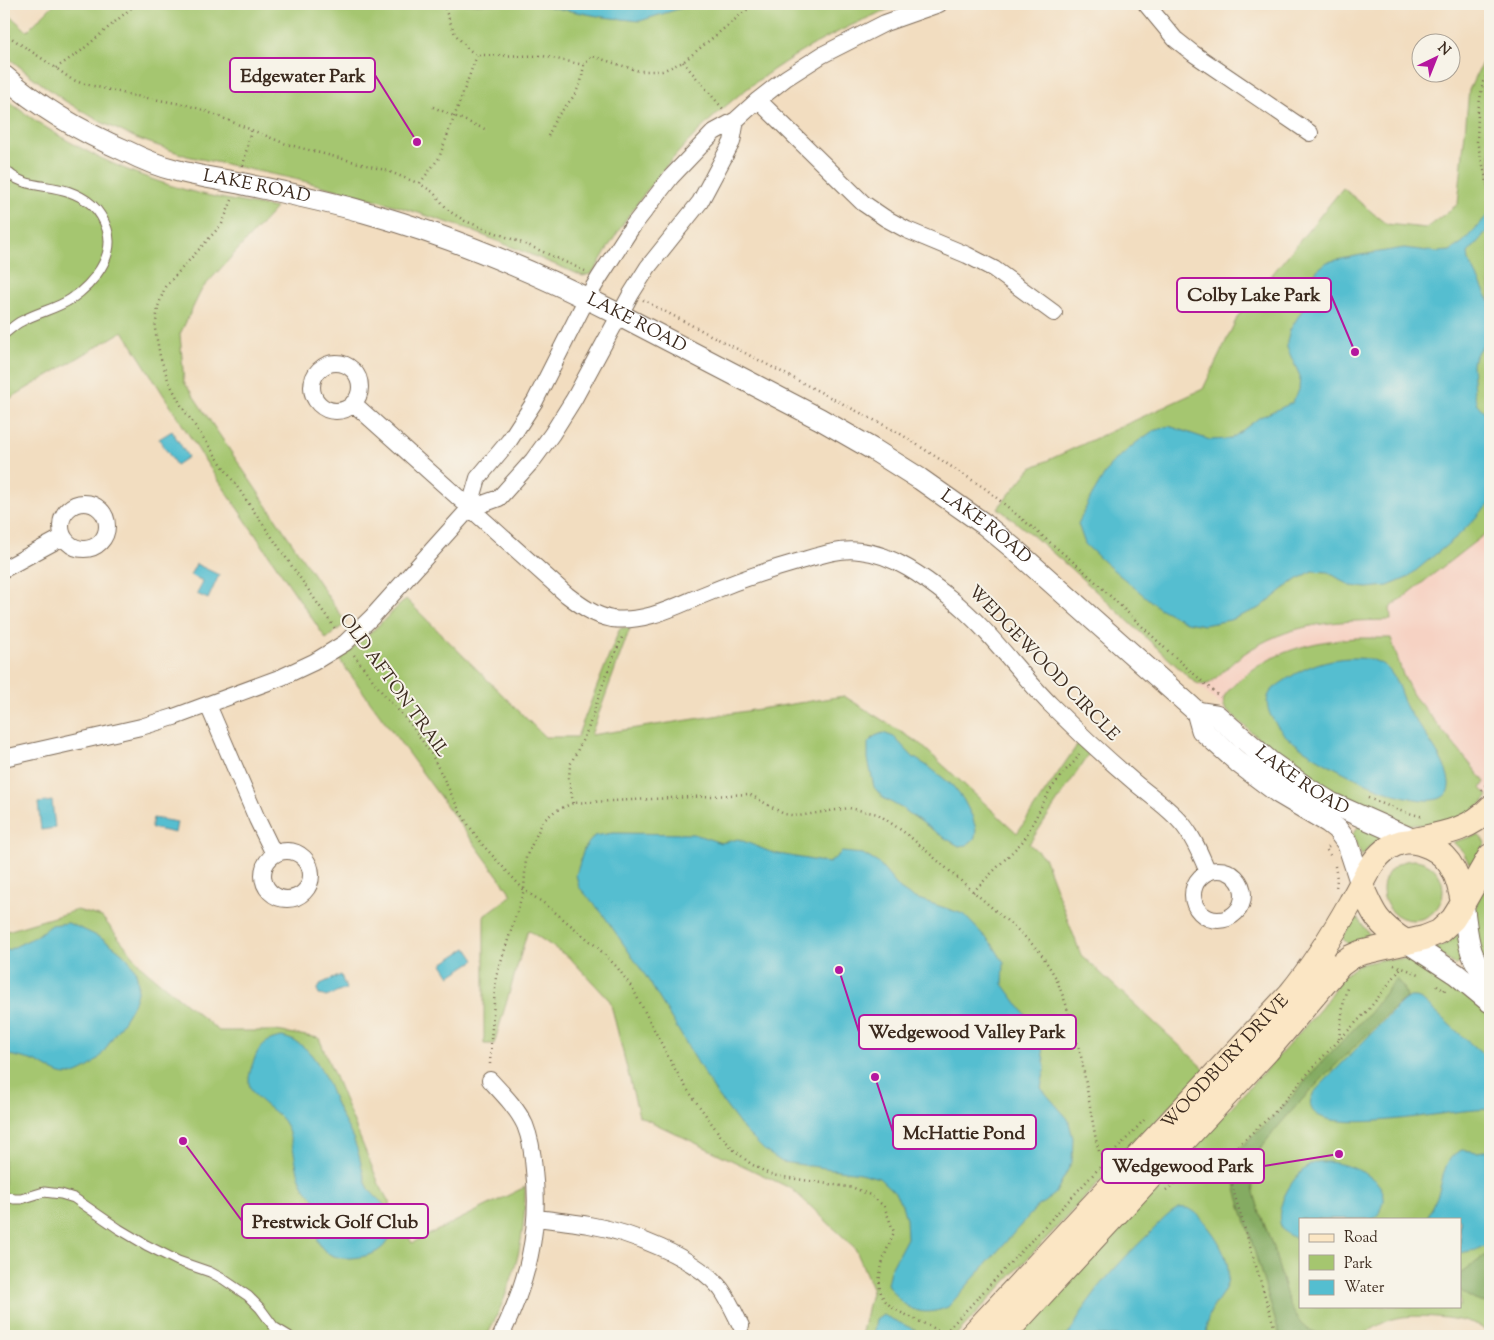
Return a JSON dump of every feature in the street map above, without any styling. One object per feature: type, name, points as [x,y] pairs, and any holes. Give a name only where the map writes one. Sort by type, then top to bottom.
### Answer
[{"type":"main road","points":[[1485,801],[1478,820],[1465,827],[1394,845],[1382,853],[1374,862],[1361,884],[1370,907],[1378,920],[1390,932],[1406,942],[1439,932],[1453,919],[1490,856]]},
{"type":"main road","points":[[1414,840],[1435,849],[1449,862],[1458,879],[1463,903]]},
{"type":"main road","name":"WOODBURY DRIVE","points":[[971,1336],[1290,994],[1318,956],[1361,884]]},
{"type":"main road","name":"WOODBURY DRIVE","points":[[1003,1336],[1267,1051],[1340,965],[1351,957],[1365,952],[1406,942]]},
{"type":"street","points":[[4,758],[140,727],[208,705],[282,677],[314,662],[345,643],[469,509],[478,478],[509,441],[535,401],[587,298],[632,227],[671,177],[714,132],[736,120],[786,78],[822,55],[885,23],[939,4]]},
{"type":"street","points":[[1146,4],[1171,34],[1194,54],[1310,133]]},
{"type":"street","name":"LAKE ROAD","points":[[4,76],[57,116],[143,159],[174,170],[332,204],[395,221],[536,274],[587,298],[820,419],[920,479],[984,524],[1197,712],[1216,715],[1269,761],[1331,803],[1414,840]]},
{"type":"street","points":[[758,100],[863,203],[907,230],[967,255],[994,269],[1054,313]]},
{"type":"street","points":[[469,509],[499,498],[533,460],[574,399],[631,294],[648,267],[700,202],[732,142],[736,120]]},
{"type":"street","name":"WEDGEWOOD CIRCLE","points":[[353,403],[567,595],[597,614],[611,618],[626,619],[660,614],[738,581],[826,553],[845,550],[861,551],[880,555],[901,565],[950,598],[970,616],[1051,705],[1109,760],[1177,818],[1192,838],[1208,872]]},
{"type":"street","points":[[4,569],[63,537]]},
{"type":"street","points":[[208,705],[274,854]]},
{"type":"street","name":"LAKE ROAD","points":[[1197,712],[1202,730],[1234,759],[1264,782],[1328,822],[1339,832],[1348,844],[1361,884]]},
{"type":"street","points":[[1463,903],[1472,955],[1476,964],[1490,980]]},
{"type":"street","points":[[1406,942],[1450,970],[1490,1002]]},
{"type":"street","points":[[490,1080],[514,1107],[524,1124],[533,1155],[536,1182],[536,1218],[530,1262],[518,1299],[501,1336]]},
{"type":"street","points":[[536,1218],[590,1225],[619,1232],[682,1258],[704,1273],[722,1290],[741,1326]]},
{"type":"lane","points":[[4,168],[14,178],[68,192],[91,204],[100,213],[109,236],[104,263],[85,287],[72,298],[52,309],[22,321],[4,334]]},
{"type":"lane","points":[[4,1196],[14,1199],[44,1192],[74,1198],[146,1245],[178,1261],[210,1272],[223,1279],[248,1296],[274,1326],[289,1336]]},
{"type":"path","points":[[56,68],[81,50],[136,4]]},
{"type":"path","points":[[444,4],[454,34],[477,56],[543,56],[584,65]]},
{"type":"path","points":[[548,136],[556,118],[574,96],[581,82],[584,65],[592,56],[639,71],[662,71],[683,62],[754,4]]},
{"type":"path","points":[[4,34],[71,79],[81,83],[130,95],[187,105],[251,130],[243,164]]},
{"type":"path","points":[[420,184],[439,158],[477,56]]},
{"type":"path","points":[[683,62],[722,109],[736,120]]},
{"type":"path","points":[[1490,68],[1483,82],[1478,111],[1477,142],[1490,192]]},
{"type":"path","points":[[432,107],[487,130]]},
{"type":"path","name":"OLD AFTON TRAIL","points":[[232,202],[222,224],[165,287],[158,307],[155,329],[160,356],[168,380],[182,407],[345,643],[381,690],[412,726],[432,754],[460,812],[480,842],[524,890],[596,946],[617,967],[633,989],[687,1089],[720,1135],[751,1164],[772,1175],[854,1188],[870,1195],[884,1206],[894,1232],[883,1257],[879,1286],[882,1298],[893,1308],[930,1326],[943,1335]]},
{"type":"path","points":[[573,803],[569,778],[570,764],[588,729],[605,678],[625,630],[626,619]]},
{"type":"path","points":[[1202,682],[1225,703]]},
{"type":"path","points":[[973,892],[1024,840],[1050,790],[1078,756]]},
{"type":"path","points":[[1485,801],[1490,779]]},
{"type":"path","points":[[490,1080],[496,977],[524,890],[526,857],[543,821],[555,811],[573,803],[749,794],[784,814],[798,816],[849,808],[878,814],[908,835],[1020,932],[1040,952],[1056,978],[1066,1004],[1081,1056],[1096,1140],[1099,1152],[1105,1162]]},
{"type":"path","points":[[1367,798],[1408,814],[1427,817]]},
{"type":"path","points":[[1326,849],[1333,859],[1336,871],[1337,881],[1334,894]]},
{"type":"path","points":[[1485,929],[1490,941]]},
{"type":"path","points":[[1391,964],[1424,976]]},
{"type":"path","points":[[1165,1192],[1195,1168],[1227,1154],[1240,1145],[1272,1115],[1317,1063],[1373,1004],[1402,967]]},
{"type":"path","points":[[1433,982],[1444,991]]},
{"type":"path","points":[[1339,1040],[1348,984]]},
{"type":"path","points":[[943,1335],[1146,1118]]},
{"type":"path","points":[[1227,1154],[1234,1193],[1277,1336]]},
{"type":"shaded area","points":[[1490,530],[1490,792],[1488,796],[1412,702],[1356,638],[1331,640],[1303,646],[1277,655],[1258,665],[1234,685],[1224,697],[1223,700],[1231,715],[1191,679],[1199,684],[1208,684],[1248,651],[1270,639],[1295,630],[1329,623],[1390,620],[1390,608]]},
{"type":"green space","points":[[54,4],[902,4],[852,25],[805,50],[763,77],[723,108],[687,143],[654,181],[623,223],[595,270],[583,276],[465,228],[381,201],[295,179],[187,156],[136,138],[101,122],[65,101],[4,54],[4,10],[27,31]]},
{"type":"green space","points":[[1490,46],[1490,530],[1390,608],[1391,620],[1351,621],[1295,630],[1260,644],[1242,655],[1210,683],[1203,685],[1193,681],[1073,571],[998,508],[1031,468],[1203,389],[1238,316],[1343,188],[1386,224],[1426,228],[1458,204],[1469,90]]},
{"type":"green space","points":[[4,98],[25,114],[68,141],[137,174],[197,193],[276,208],[202,289],[180,334],[184,382],[346,623],[326,639],[206,462],[123,331],[4,402]]},
{"type":"green space","points":[[406,599],[545,737],[577,737],[620,628],[630,628],[591,735],[844,696],[919,743],[1017,833],[1078,744],[1089,754],[1029,844],[1044,857],[1081,955],[1205,1069],[955,1336],[861,1336],[872,1288],[855,1248],[792,1189],[639,1116],[610,1001],[571,959],[528,930],[494,1044],[484,1044],[484,916],[512,895],[339,659],[364,639]]},
{"type":"green space","points":[[1356,638],[1391,638],[1403,675],[1413,695],[1485,782],[1481,788],[1488,796],[1481,805],[1466,816],[1429,825],[1405,824],[1339,800],[1306,773],[1272,750],[1226,710],[1223,702],[1224,699],[1235,684],[1248,673],[1276,656],[1307,645]]},
{"type":"green space","points":[[1360,825],[1381,837],[1362,856],[1352,835]]},
{"type":"green space","points":[[1478,835],[1486,842],[1473,863],[1469,863],[1463,852],[1453,842]]},
{"type":"green space","points":[[1407,860],[1419,860],[1435,868],[1441,878],[1443,890],[1441,902],[1435,912],[1419,920],[1407,920],[1391,912],[1383,896],[1383,884],[1391,868]]},
{"type":"green space","points":[[1490,878],[1490,972],[1481,958],[1475,918],[1477,902]]},
{"type":"green space","points":[[77,910],[102,917],[144,969],[219,1031],[276,1031],[319,1038],[379,1184],[412,1243],[525,1187],[523,1227],[516,1264],[504,1300],[487,1336],[4,1336],[4,932]]},
{"type":"green space","points":[[1354,919],[1358,919],[1372,938],[1349,945],[1342,938]]},
{"type":"green space","points":[[1458,934],[1464,958],[1456,966],[1437,952],[1437,948],[1449,942]]},
{"type":"green space","points":[[1385,959],[1402,959],[1422,963],[1490,1010],[1490,1332],[1475,1325],[1456,1320],[1414,1316],[1392,1319],[1378,1325],[1362,1336],[1019,1336],[1286,1048],[1322,1007],[1342,977],[1357,965]]},
{"type":"green space","points":[[1396,979],[1403,987],[1406,998],[1339,1062],[1290,1113],[1256,1156],[1251,1169],[1251,1178],[1258,1205],[1286,1295],[1293,1311],[1303,1325],[1310,1330],[1318,1333],[1330,1333],[1330,1336],[1280,1336],[1237,1193],[1232,1161],[1239,1149],[1279,1112],[1319,1065],[1371,1011]]},
{"type":"green space","points":[[1490,1252],[1490,1303],[1474,1300],[1462,1291],[1462,1273]]},
{"type":"water","points":[[534,4],[694,4],[640,21],[603,17]]},
{"type":"water","points":[[1490,213],[1490,228],[1468,253],[1469,261],[1490,302],[1490,337],[1478,351],[1472,364],[1474,393],[1477,404],[1490,418],[1490,503],[1459,535],[1407,578],[1388,586],[1367,588],[1351,586],[1328,572],[1312,571],[1290,584],[1260,608],[1230,620],[1204,625],[1186,622],[1159,608],[1085,544],[1078,524],[1110,465],[1153,431],[1169,426],[1210,440],[1231,439],[1260,417],[1292,403],[1299,390],[1300,376],[1287,348],[1287,341],[1290,330],[1310,297],[1312,278],[1317,270],[1327,262],[1404,248],[1437,252],[1450,251],[1463,242]]},
{"type":"water","points":[[172,431],[188,457],[176,465],[159,439]]},
{"type":"water","points":[[196,564],[219,575],[208,599],[197,594],[203,581],[190,575]]},
{"type":"water","points":[[1365,658],[1378,662],[1386,667],[1394,677],[1405,705],[1440,757],[1449,783],[1447,793],[1438,799],[1423,800],[1381,789],[1357,779],[1313,755],[1284,734],[1274,722],[1267,702],[1269,694],[1276,687],[1294,674],[1309,667],[1333,660]]},
{"type":"water","points":[[883,733],[894,737],[913,757],[952,785],[963,799],[976,829],[975,838],[967,845],[959,846],[940,835],[903,809],[883,798],[874,787],[868,759],[868,743],[875,736]]},
{"type":"water","points":[[52,801],[55,828],[41,830],[38,803]]},
{"type":"water","points":[[153,818],[177,822],[175,833],[151,828]]},
{"type":"water","points":[[613,833],[694,834],[721,843],[738,839],[773,853],[829,863],[842,852],[863,854],[878,863],[900,889],[912,897],[963,914],[993,945],[1004,963],[1003,984],[1039,1033],[1045,1067],[1041,1088],[1068,1119],[1073,1138],[1072,1162],[1055,1194],[1036,1208],[948,1307],[928,1312],[913,1309],[899,1299],[887,1284],[890,1270],[907,1238],[906,1219],[902,1205],[895,1193],[879,1178],[860,1173],[782,1162],[765,1151],[744,1130],[716,1093],[647,978],[602,913],[579,887],[576,875],[584,849],[594,836]]},
{"type":"water","points":[[68,923],[106,941],[123,954],[135,970],[138,989],[127,1016],[97,1060],[77,1073],[65,1075],[34,1061],[4,1054],[4,952],[35,937],[51,925]]},
{"type":"water","points":[[467,948],[475,960],[450,976],[442,964]]},
{"type":"water","points":[[341,975],[346,989],[326,997],[319,995],[317,990],[320,984]]},
{"type":"water","points":[[1409,997],[1415,997],[1423,1001],[1490,1061],[1490,1109],[1367,1122],[1330,1120],[1317,1115],[1310,1104],[1315,1092],[1394,1010]]},
{"type":"water","points":[[282,1037],[294,1041],[304,1048],[319,1066],[351,1134],[367,1185],[390,1212],[393,1230],[386,1244],[374,1253],[344,1258],[333,1256],[323,1249],[317,1235],[319,1209],[315,1200],[301,1181],[285,1123],[252,1091],[249,1081],[250,1071],[258,1051],[266,1042]]},
{"type":"water","points":[[1462,1150],[1478,1152],[1490,1150],[1490,1243],[1475,1250],[1462,1253],[1462,1218],[1427,1218],[1438,1194],[1445,1169],[1456,1153]]},
{"type":"water","points":[[1317,1162],[1329,1162],[1356,1169],[1369,1176],[1378,1184],[1384,1194],[1383,1206],[1375,1218],[1299,1218],[1299,1238],[1288,1234],[1281,1226],[1282,1202],[1288,1189],[1307,1167]]},
{"type":"water","points":[[1179,1208],[1191,1209],[1211,1230],[1221,1247],[1228,1266],[1226,1285],[1210,1313],[1207,1323],[1207,1336],[1066,1336],[1112,1272],[1164,1219]]},
{"type":"water","points":[[883,1315],[915,1330],[920,1336],[873,1336],[876,1320]]},
{"type":"place","name":"Edgewater Park","points":[[417,142]]},
{"type":"place","name":"Colby Lake Park","points":[[1355,352]]},
{"type":"place","name":"Wedgewood Valley Park","points":[[839,970]]},
{"type":"place","name":"McHattie Pond","points":[[875,1077]]},
{"type":"place","name":"Prestwick Golf Club","points":[[183,1141]]},
{"type":"place","name":"Wedgewood Park","points":[[1339,1154]]}]
